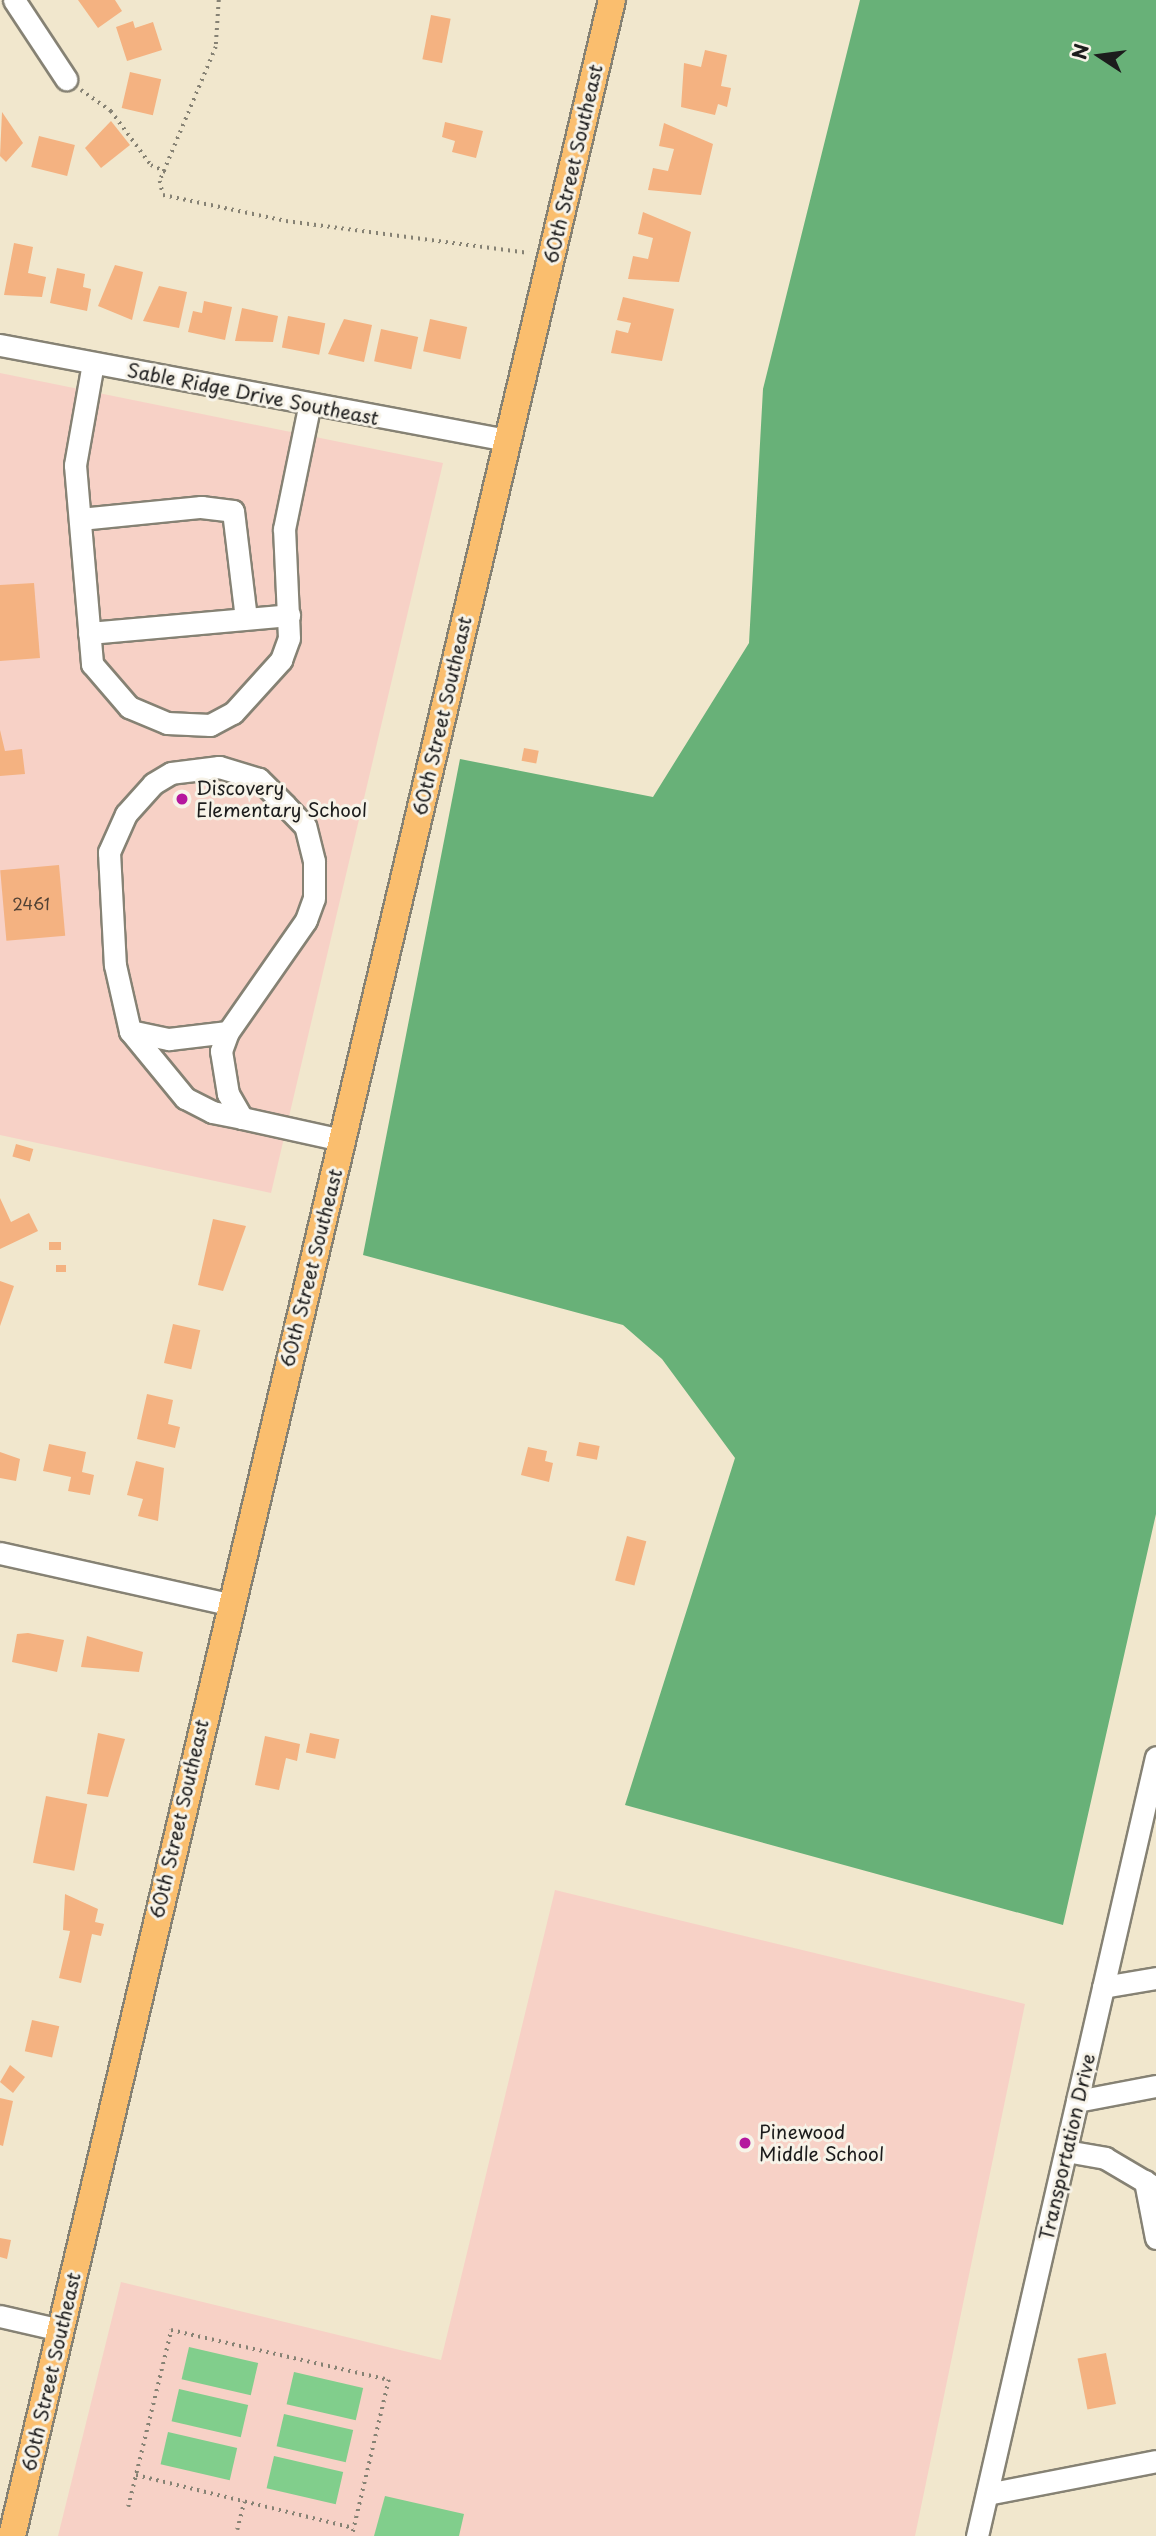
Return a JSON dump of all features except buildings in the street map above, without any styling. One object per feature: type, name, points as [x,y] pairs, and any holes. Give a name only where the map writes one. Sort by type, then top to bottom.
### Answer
[{"type":"main road","name":"60th Street Southeast","points":[[12,2536],[229,1604],[342,1140],[612,0]]},
{"type":"street","points":[[14,0],[66,79]]},
{"type":"street","name":"Sable Ridge Drive Southeast","points":[[0,345],[309,407],[508,440]]},
{"type":"street","points":[[93,363],[75,465],[92,664],[129,707],[167,723],[211,725],[247,704],[265,684],[289,638],[284,529],[309,407]]},
{"type":"street","points":[[80,519],[201,507],[233,511],[246,618]]},
{"type":"street","points":[[89,633],[289,615]]},
{"type":"street","points":[[242,1118],[222,1072],[228,1032],[306,920],[314,898],[314,861],[306,826],[259,779],[219,767],[172,773],[153,784],[127,814],[108,852],[115,965],[130,1031],[185,1098],[242,1118],[342,1140]]},
{"type":"street","points":[[130,1031],[169,1039],[228,1032]]},
{"type":"street","points":[[0,1553],[229,1604]]},
{"type":"street","name":"Transportation Drive","points":[[977,2536],[1156,1757]]},
{"type":"street","points":[[1103,1987],[1156,1978]]},
{"type":"street","points":[[1077,2101],[1156,2086]]},
{"type":"street","points":[[1066,2151],[1105,2158],[1151,2185],[1156,2238]]},
{"type":"street","points":[[0,2316],[61,2330]]},
{"type":"street","points":[[987,2494],[1156,2461]]},
{"type":"path","points":[[219,0],[216,47],[166,172],[163,195],[190,204],[551,257]]},
{"type":"path","points":[[66,79],[111,111],[151,165],[166,172]]},
{"type":"path","points":[[128,2507],[171,2330],[389,2380],[352,2536]]},
{"type":"path","points":[[136,2475],[354,2528]]},
{"type":"path","points":[[237,2530],[244,2501]]},
{"type":"shaded area","name":"Discovery Elementary School","points":[[0,373],[443,463],[271,1193],[0,1135]]},
{"type":"shaded area","name":"Pinewood Middle School","points":[[555,1890],[1025,2004],[915,2536],[58,2536],[121,2282],[441,2360]]},
{"type":"green space","points":[[860,0],[1156,0],[1156,1514],[1063,1925],[625,1805],[735,1458],[662,1359],[623,1325],[363,1255],[460,759],[653,797],[749,643],[763,389]]},
{"type":"green space","points":[[189,2347],[258,2363],[251,2395],[182,2379]]},
{"type":"green space","points":[[294,2372],[363,2388],[356,2420],[287,2404]]},
{"type":"green space","points":[[179,2389],[248,2405],[241,2437],[172,2421]]},
{"type":"green space","points":[[284,2414],[353,2430],[346,2462],[277,2446]]},
{"type":"green space","points":[[168,2432],[237,2448],[230,2480],[161,2464]]},
{"type":"green space","points":[[274,2456],[343,2472],[336,2504],[267,2488]]},
{"type":"green space","points":[[385,2496],[464,2514],[459,2536],[374,2536]]},
{"type":"place","name":"Discovery Elementary School","points":[[182,799]]},
{"type":"place","name":"Pinewood Middle School","points":[[745,2143]]}]
